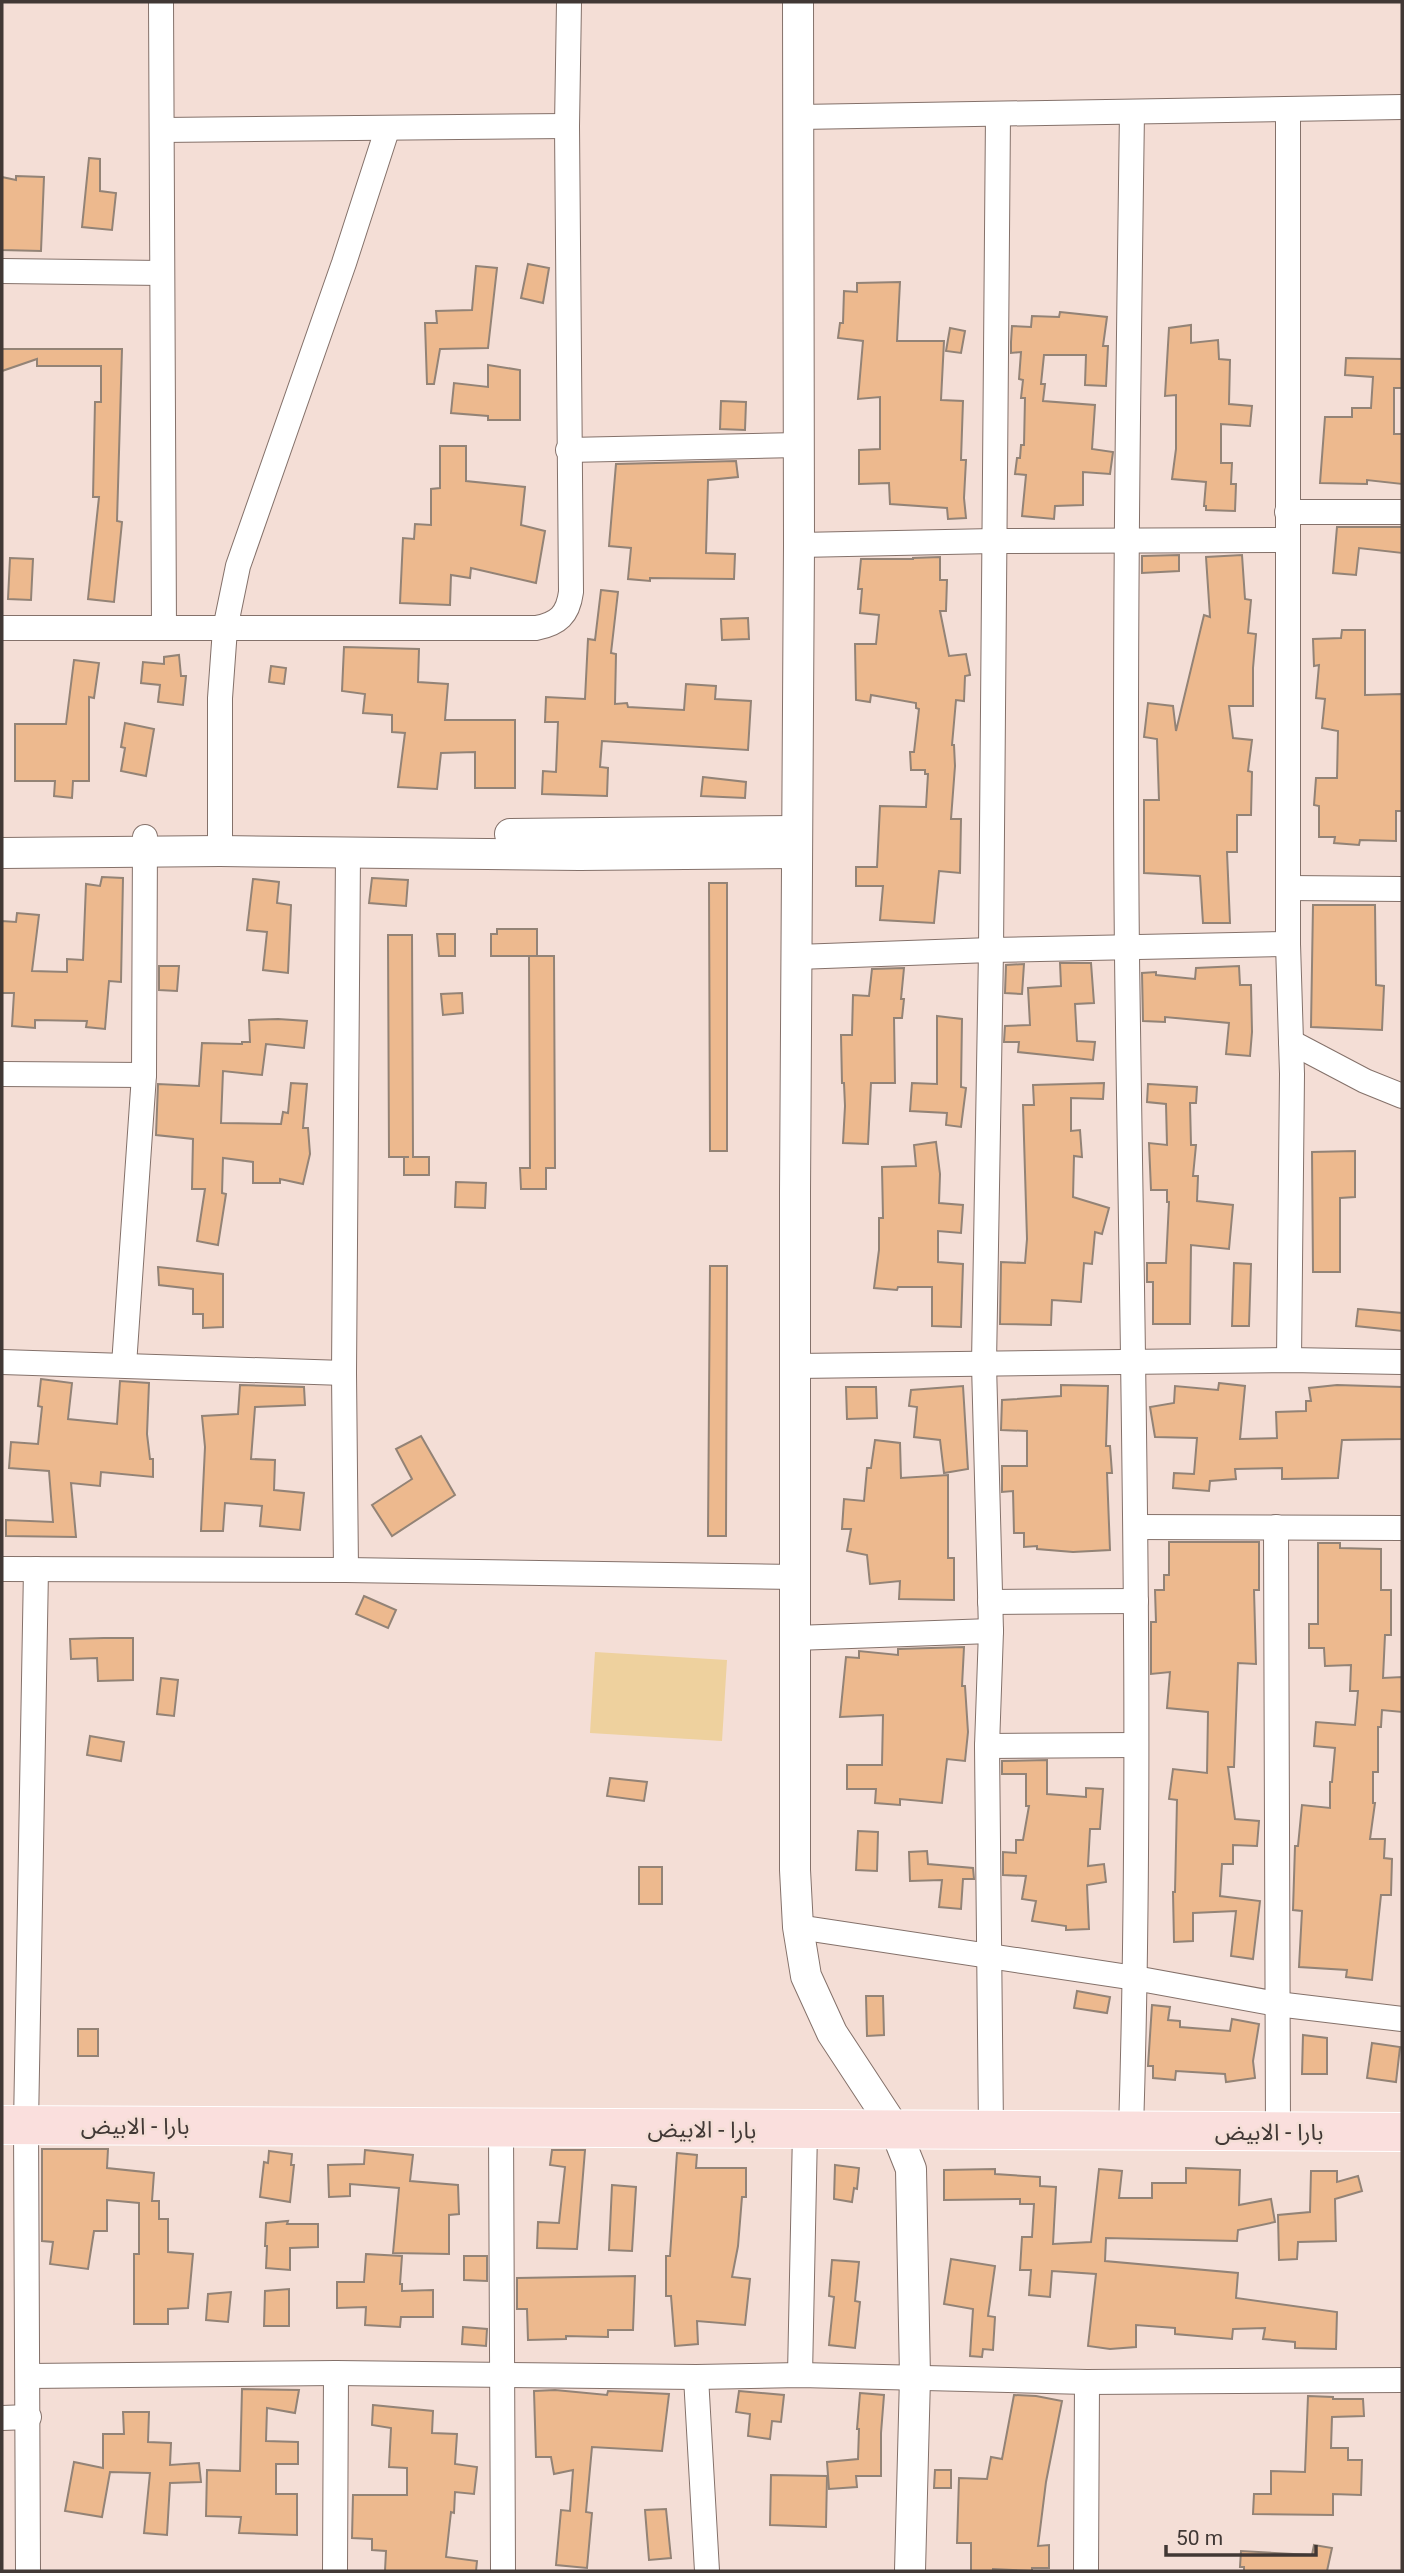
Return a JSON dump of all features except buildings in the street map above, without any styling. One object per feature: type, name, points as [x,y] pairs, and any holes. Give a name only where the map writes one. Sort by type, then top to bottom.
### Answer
[{"type":"main road","name":"بارا - الابيض","points":[[14,2125],[1402,2132]]},
{"type":"street","points":[[161,2],[164,628]]},
{"type":"street","points":[[2,628],[536,628],[551,625],[563,617],[571,592],[568,450],[569,2]]},
{"type":"street","points":[[798,2],[795,1870],[798,1927],[806,1976],[832,2033],[895,2129],[911,2169],[914,2215],[915,2377],[910,2571]]},
{"type":"street","points":[[799,117],[1402,107]]},
{"type":"street","points":[[1288,109],[1288,944],[1291,1042],[1289,1360]]},
{"type":"street","points":[[1131,2131],[1135,1978],[1136,1527],[1127,946],[1126,541],[1132,113]]},
{"type":"street","points":[[991,2129],[987,1746],[991,1631],[984,1364],[991,950],[998,114]]},
{"type":"street","points":[[162,130],[387,130],[567,126]]},
{"type":"street","points":[[220,843],[220,698],[225,629],[238,566],[344,263],[387,130]]},
{"type":"street","points":[[2,271],[162,273]]},
{"type":"street","points":[[568,450],[799,445]]},
{"type":"street","points":[[1287,512],[1402,513]]},
{"type":"street","points":[[799,545],[1287,540]]},
{"type":"street","points":[[2,834],[145,845]]},
{"type":"street","points":[[220,843],[348,853],[580,855],[797,842]]},
{"type":"street","points":[[2,853],[220,843],[797,842]]},
{"type":"street","points":[[124,1365],[144,1075],[145,845]]},
{"type":"street","points":[[346,1570],[344,1373],[348,853]]},
{"type":"street","points":[[1289,888],[1402,889]]},
{"type":"street","points":[[797,957],[1127,946],[1288,944]]},
{"type":"street","points":[[1291,1042],[1366,1081],[1402,1095]]},
{"type":"street","points":[[2,1074],[144,1075]]},
{"type":"street","points":[[796,1366],[1289,1360],[1402,1362]]},
{"type":"street","points":[[2,1362],[344,1373]]},
{"type":"street","points":[[1136,1527],[1402,1528]]},
{"type":"street","points":[[1276,1527],[1278,2132]]},
{"type":"street","points":[[2,1569],[346,1570],[795,1577]]},
{"type":"street","points":[[28,2571],[28,2376],[14,2125],[36,1569]]},
{"type":"street","points":[[990,1602],[1136,1601]]},
{"type":"street","points":[[795,1638],[991,1631]]},
{"type":"street","points":[[987,1746],[1136,1745]]},
{"type":"street","points":[[798,1927],[1135,1978],[1277,2004],[1402,2019]]},
{"type":"street","points":[[501,2128],[503,2571]]},
{"type":"street","points":[[800,2375],[805,2131]]},
{"type":"street","points":[[28,2376],[336,2373],[696,2378],[800,2375],[1087,2382],[1402,2380]]},
{"type":"street","points":[[335,2571],[336,2373]]},
{"type":"street","points":[[696,2378],[707,2571]]},
{"type":"street","points":[[1086,2571],[1087,2382]]},
{"type":"street","points":[[2,2418],[29,2417]]},
{"type":"shaded area","points":[[595,1652],[727,1660],[722,1741],[590,1733]]}]
